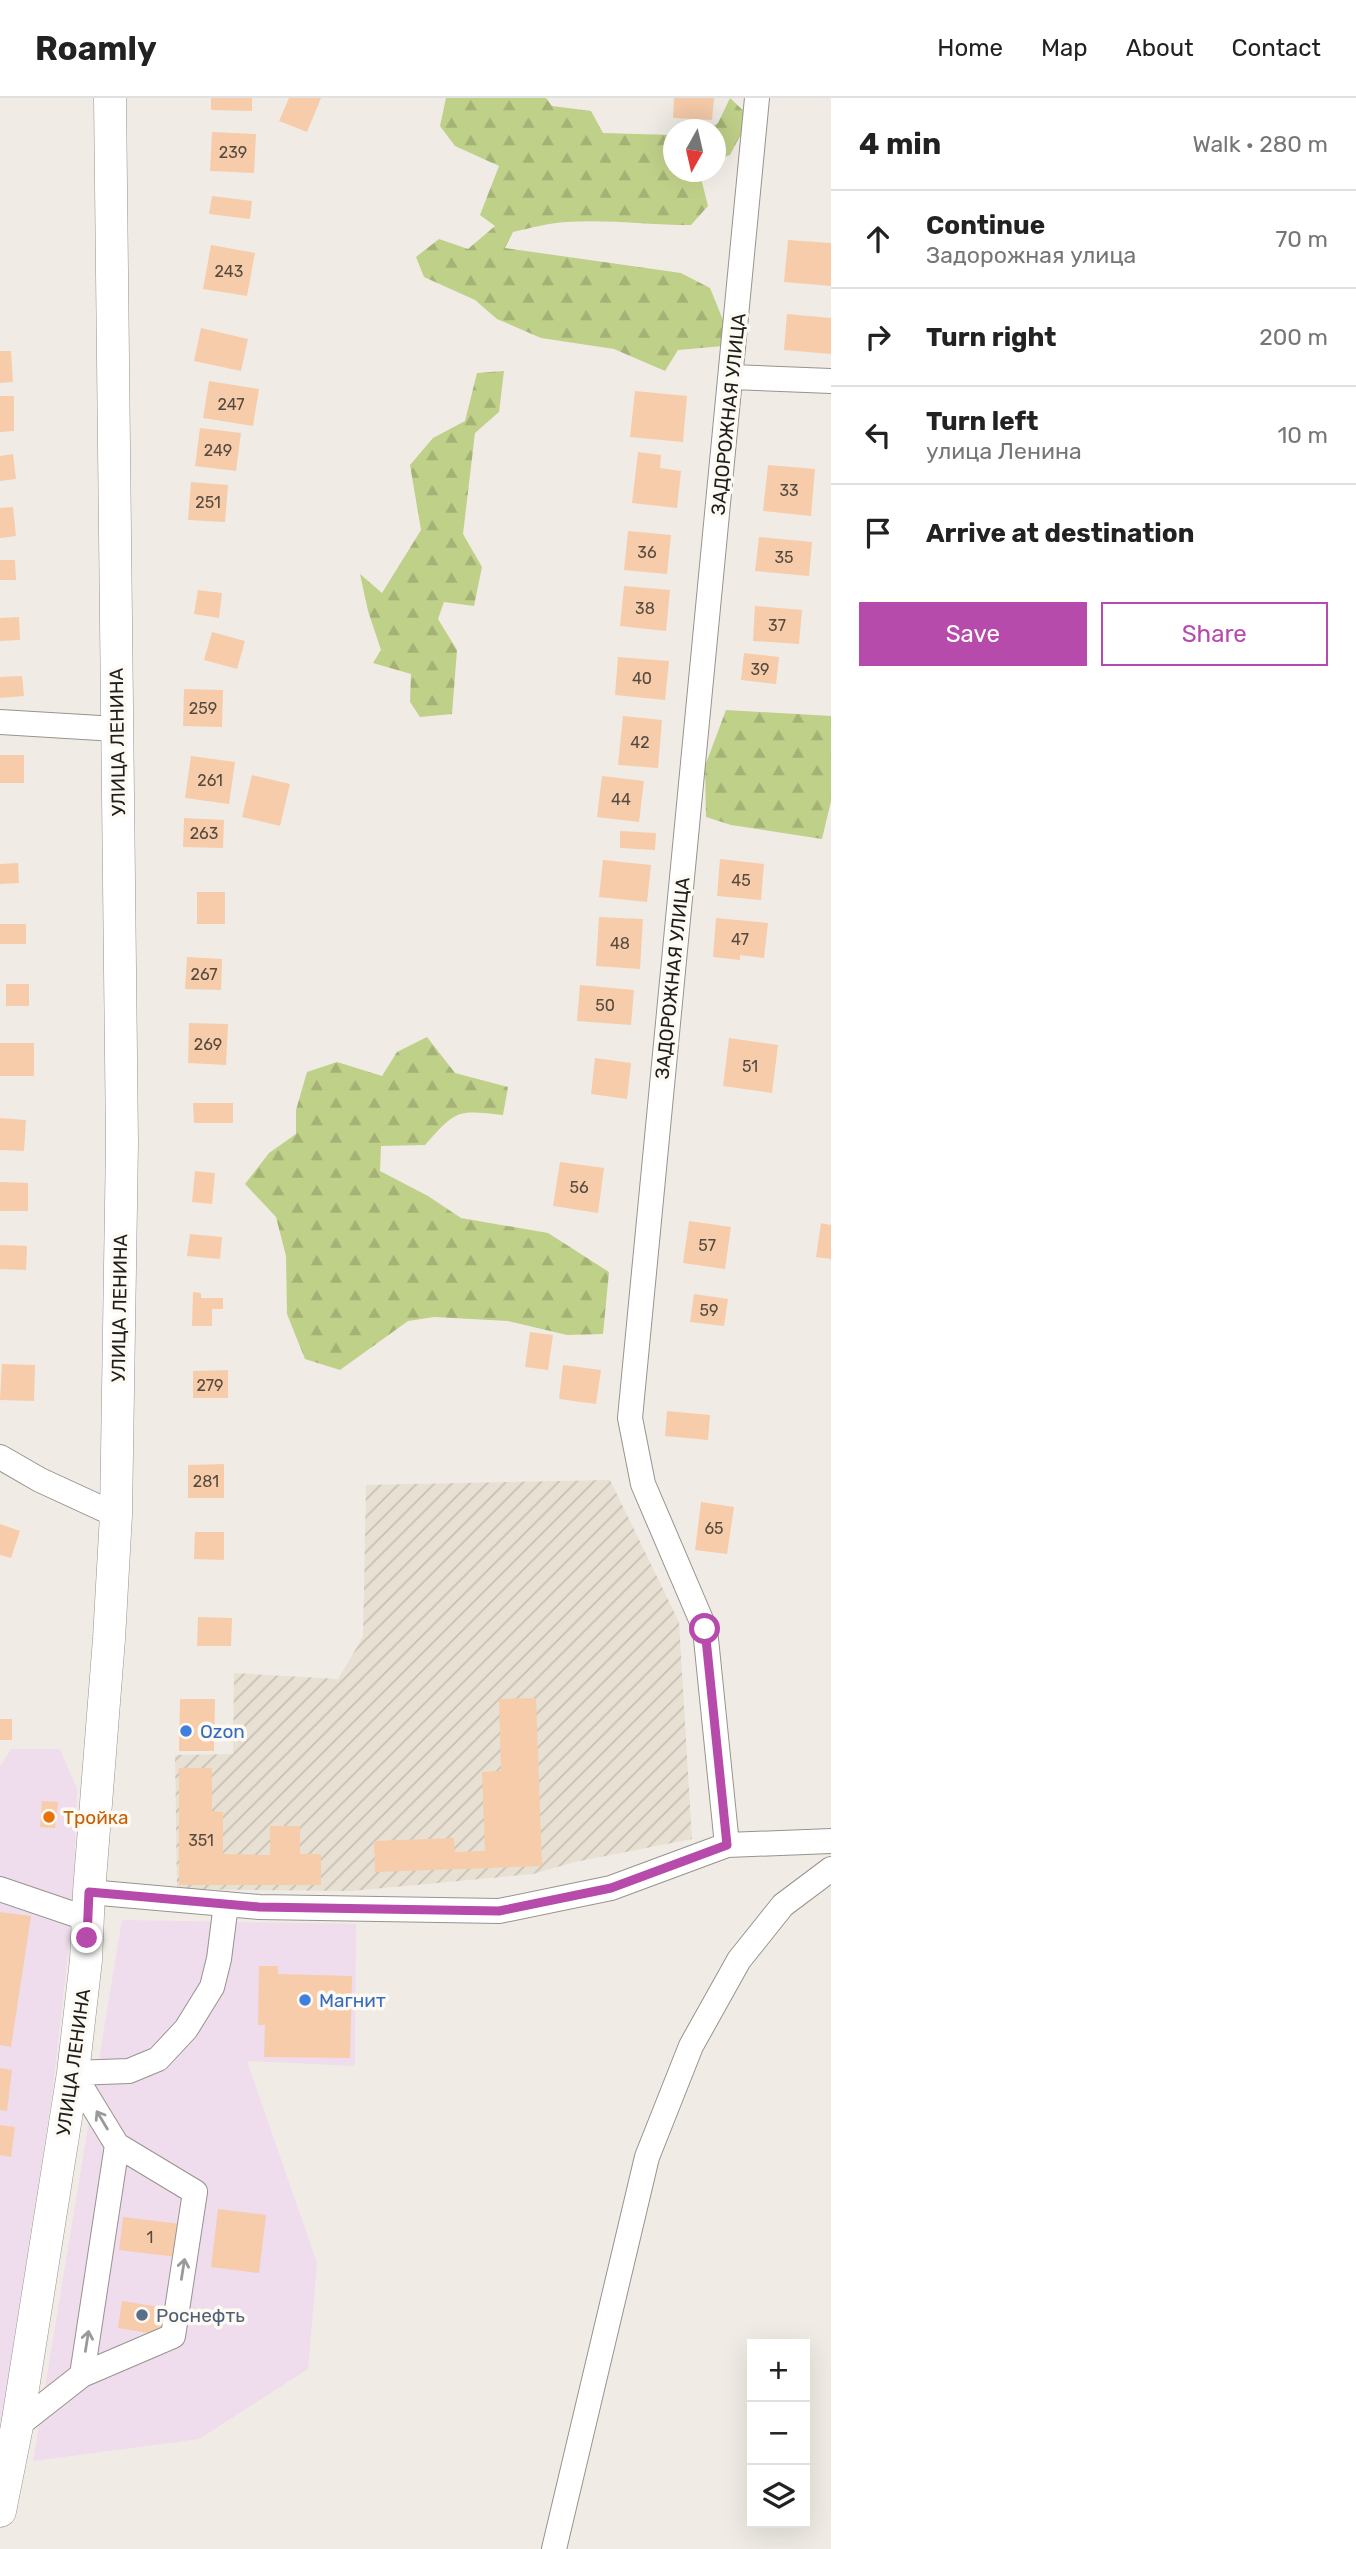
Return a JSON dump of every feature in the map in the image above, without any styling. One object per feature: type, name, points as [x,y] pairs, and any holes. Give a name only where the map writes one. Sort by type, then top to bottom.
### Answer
[{"type":"main road","name":"УЛИЦА ЛЕНИНА","points":[[0,2511],[17,2426],[73,2073],[86,1960],[116,1515],[122,1143],[110,98]]},
{"type":"street","name":"ЗАДОРОЖНАЯ УЛИЦА","points":[[727,1845],[705,1629],[643,1484],[630,1418],[757,98]]},
{"type":"street","points":[[732,377],[831,381]]},
{"type":"street","points":[[0,722],[117,729]]},
{"type":"street","points":[[0,1457],[40,1480],[116,1515]]},
{"type":"street","points":[[0,1889],[88,1906],[226,1904],[259,1907],[499,1911],[611,1888],[727,1845],[831,1841]]},
{"type":"street","points":[[554,2549],[647,2157],[691,2046],[739,1961],[783,1905],[831,1870]]},
{"type":"street","points":[[17,2426],[82,2375],[173,2336],[195,2192],[117,2145],[73,2073],[129,2071],[158,2059],[187,2029],[212,1987],[219,1959],[226,1904]]},
{"type":"street","points":[[82,2375],[117,2145]]},
{"type":"shaded area","points":[[610,1480],[679,1622],[692,1839],[575,1862],[533,1874],[351,1891],[177,1889],[175,1755],[233,1754],[234,1673],[338,1679],[363,1637],[366,1485]]},
{"type":"shaded area","points":[[11,1749],[60,1749],[77,1789],[73,1909],[52,2096],[0,2428],[0,1767]]},
{"type":"shaded area","points":[[122,1920],[356,1924],[355,2066],[247,2061],[317,2263],[308,2369],[199,2439],[33,2461]]},
{"type":"green space","points":[[446,98],[546,98],[552,106],[591,111],[603,133],[663,135],[663,182],[702,182],[708,206],[691,225],[597,221],[560,223],[513,232],[505,248],[681,273],[710,288],[723,320],[724,346],[678,350],[665,371],[614,349],[541,338],[497,319],[475,300],[424,277],[416,257],[439,239],[468,249],[495,226],[480,215],[499,166],[455,146],[440,126]]},
{"type":"green space","points":[[730,98],[750,117],[730,155],[726,156],[726,119],[720,119]]},
{"type":"green space","points":[[504,371],[499,412],[475,433],[463,534],[482,567],[474,606],[444,602],[438,619],[457,650],[452,714],[420,717],[410,702],[411,674],[373,663],[381,650],[368,611],[360,574],[382,593],[421,530],[410,465],[433,438],[465,421],[477,373]]},
{"type":"green space","points":[[726,710],[831,716],[831,801],[822,839],[731,825],[706,817],[705,766]]},
{"type":"green space","points":[[427,1037],[455,1073],[508,1087],[503,1115],[459,1115],[444,1124],[425,1145],[381,1146],[380,1171],[428,1196],[461,1218],[548,1233],[609,1272],[603,1334],[567,1335],[508,1321],[434,1317],[408,1321],[340,1370],[305,1359],[287,1314],[286,1256],[276,1217],[245,1184],[269,1153],[296,1134],[296,1110],[307,1072],[337,1062],[382,1076],[397,1052]]},
{"type":"building","points":[[211,98],[252,98],[252,111],[211,110]]},
{"type":"building","points":[[289,98],[321,98],[307,132],[279,121]]},
{"type":"building","points":[[674,98],[714,98],[712,119],[673,118]]},
{"type":"building","points":[[212,132],[256,134],[254,173],[210,171]]},
{"type":"building","points":[[212,196],[252,201],[250,219],[209,214]]},
{"type":"building","points":[[788,240],[831,243],[831,286],[784,282]]},
{"type":"building","points":[[211,245],[255,253],[247,296],[203,289]]},
{"type":"building","points":[[787,314],[831,318],[831,354],[784,350]]},
{"type":"building","points":[[201,328],[248,339],[241,371],[194,361]]},
{"type":"building","points":[[0,351],[11,351],[13,382],[0,383]]},
{"type":"building","points":[[209,381],[259,389],[253,426],[203,418]]},
{"type":"building","points":[[635,391],[687,396],[683,442],[630,437]]},
{"type":"building","points":[[0,396],[14,396],[14,431],[0,432]]},
{"type":"building","points":[[200,428],[241,433],[236,471],[195,466]]},
{"type":"building","points":[[638,452],[661,455],[660,468],[681,471],[677,508],[632,503]]},
{"type":"building","points":[[13,454],[16,479],[0,481],[0,456]]},
{"type":"building","points":[[768,465],[815,469],[811,516],[763,511]]},
{"type":"building","points":[[191,482],[228,485],[225,522],[188,520]]},
{"type":"building","points":[[13,507],[16,536],[0,538],[0,508]]},
{"type":"building","points":[[628,531],[671,535],[667,574],[624,570]]},
{"type":"building","points":[[759,537],[812,542],[809,576],[755,571]]},
{"type":"building","points":[[0,560],[15,560],[16,580],[0,580]]},
{"type":"building","points":[[624,586],[670,590],[666,631],[620,626]]},
{"type":"building","points":[[198,590],[222,593],[219,618],[194,614]]},
{"type":"building","points":[[755,606],[802,610],[799,644],[753,641]]},
{"type":"building","points":[[19,617],[20,640],[0,641],[0,618]]},
{"type":"building","points":[[212,632],[245,641],[237,669],[204,660]]},
{"type":"building","points":[[744,653],[779,657],[776,684],[741,680]]},
{"type":"building","points":[[618,657],[669,661],[665,700],[615,695]]},
{"type":"building","points":[[22,676],[24,696],[0,698],[0,677]]},
{"type":"building","points":[[184,689],[223,690],[222,727],[183,726]]},
{"type":"building","points":[[623,716],[662,720],[658,768],[618,765]]},
{"type":"building","points":[[0,755],[24,755],[24,783],[0,783]]},
{"type":"building","points":[[191,756],[235,762],[229,804],[185,798]]},
{"type":"building","points":[[252,775],[290,784],[280,826],[242,817]]},
{"type":"building","points":[[602,776],[644,781],[639,822],[597,817]]},
{"type":"building","points":[[184,818],[224,820],[223,848],[183,847]]},
{"type":"building","points":[[620,831],[656,833],[655,850],[620,848]]},
{"type":"building","points":[[720,859],[764,864],[761,900],[717,896]]},
{"type":"building","points":[[603,860],[651,865],[647,902],[599,897]]},
{"type":"building","points":[[18,863],[19,883],[0,884],[0,864]]},
{"type":"building","points":[[197,892],[225,892],[225,924],[197,924]]},
{"type":"building","points":[[599,917],[643,919],[640,969],[596,966]]},
{"type":"building","points":[[716,918],[768,923],[764,958],[740,955],[740,960],[713,957]]},
{"type":"building","points":[[0,924],[26,924],[26,944],[0,944]]},
{"type":"building","points":[[187,957],[222,959],[221,990],[185,989]]},
{"type":"building","points":[[6,984],[29,984],[29,1006],[6,1006]]},
{"type":"building","points":[[580,985],[634,990],[631,1025],[577,1021]]},
{"type":"building","points":[[189,1023],[228,1024],[226,1065],[188,1063]]},
{"type":"building","points":[[729,1038],[778,1045],[772,1093],[723,1086]]},
{"type":"building","points":[[0,1043],[34,1043],[34,1076],[0,1076]]},
{"type":"building","points":[[595,1058],[631,1063],[627,1099],[591,1094]]},
{"type":"building","points":[[193,1103],[233,1103],[233,1123],[194,1123]]},
{"type":"building","points":[[0,1118],[26,1120],[24,1151],[0,1150]]},
{"type":"building","points":[[560,1162],[604,1168],[598,1213],[553,1206]]},
{"type":"building","points":[[195,1171],[215,1173],[212,1204],[192,1202]]},
{"type":"building","points":[[0,1182],[28,1183],[28,1211],[0,1211]]},
{"type":"building","points":[[689,1221],[731,1227],[725,1269],[683,1263]]},
{"type":"building","points":[[821,1223],[831,1225],[831,1259],[816,1257]]},
{"type":"building","points":[[190,1234],[222,1237],[220,1259],[187,1256]]},
{"type":"building","points":[[0,1245],[27,1246],[26,1270],[0,1269]]},
{"type":"building","points":[[193,1292],[201,1293],[201,1298],[223,1298],[223,1309],[212,1309],[212,1326],[192,1326]]},
{"type":"building","points":[[694,1294],[728,1299],[724,1326],[690,1322]]},
{"type":"building","points":[[530,1332],[553,1335],[548,1370],[525,1367]]},
{"type":"building","points":[[2,1364],[35,1365],[34,1401],[0,1400]]},
{"type":"building","points":[[563,1365],[601,1370],[596,1404],[559,1399]]},
{"type":"building","points":[[228,1370],[228,1398],[193,1398],[193,1371]]},
{"type":"building","points":[[667,1411],[710,1415],[708,1440],[665,1436]]},
{"type":"building","points":[[224,1464],[224,1498],[188,1498],[188,1465]]},
{"type":"building","points":[[701,1502],[734,1507],[727,1554],[695,1550]]},
{"type":"building","points":[[0,1524],[20,1531],[11,1558],[0,1555]]},
{"type":"building","points":[[195,1532],[224,1532],[224,1560],[194,1559]]},
{"type":"building","points":[[198,1617],[232,1618],[231,1646],[197,1646]]},
{"type":"building","points":[[536,1698],[542,1866],[375,1872],[374,1841],[454,1838],[455,1852],[485,1851],[482,1772],[501,1771],[499,1699]]},
{"type":"building","points":[[180,1699],[215,1699],[214,1751],[179,1751]]},
{"type":"building","points":[[0,1719],[12,1719],[12,1740],[0,1740]]},
{"type":"building","points":[[179,1768],[212,1768],[212,1811],[223,1812],[223,1854],[270,1855],[270,1826],[300,1826],[300,1854],[321,1854],[321,1885],[179,1885]]},
{"type":"building","points":[[42,1801],[58,1802],[55,1828],[40,1827]]},
{"type":"building","points":[[0,1912],[31,1916],[11,2047],[0,2045]]},
{"type":"building","name":"Магнит","points":[[259,1966],[278,1966],[278,1974],[352,1976],[350,2058],[264,2057],[265,2025],[258,2025]]},
{"type":"building","points":[[0,2068],[12,2070],[7,2111],[0,2110]]},
{"type":"building","points":[[0,2125],[15,2127],[11,2157],[0,2155]]},
{"type":"building","points":[[218,2209],[266,2215],[259,2273],[211,2267]]},
{"type":"building","points":[[123,2217],[181,2224],[177,2257],[119,2250]]},
{"type":"building","points":[[122,2301],[166,2308],[161,2335],[118,2328]]},
{"type":"place","name":"Ozon","points":[[186,1731]]},
{"type":"place","name":"Тройка","points":[[49,1817]]},
{"type":"place","name":"Магнит","points":[[305,2000]]},
{"type":"place","name":"Роснефть","points":[[142,2315]]},
{"type":"route","points":[[87,1938],[89,1892],[259,1907],[499,1911],[611,1888],[727,1845],[705,1629]]}]
